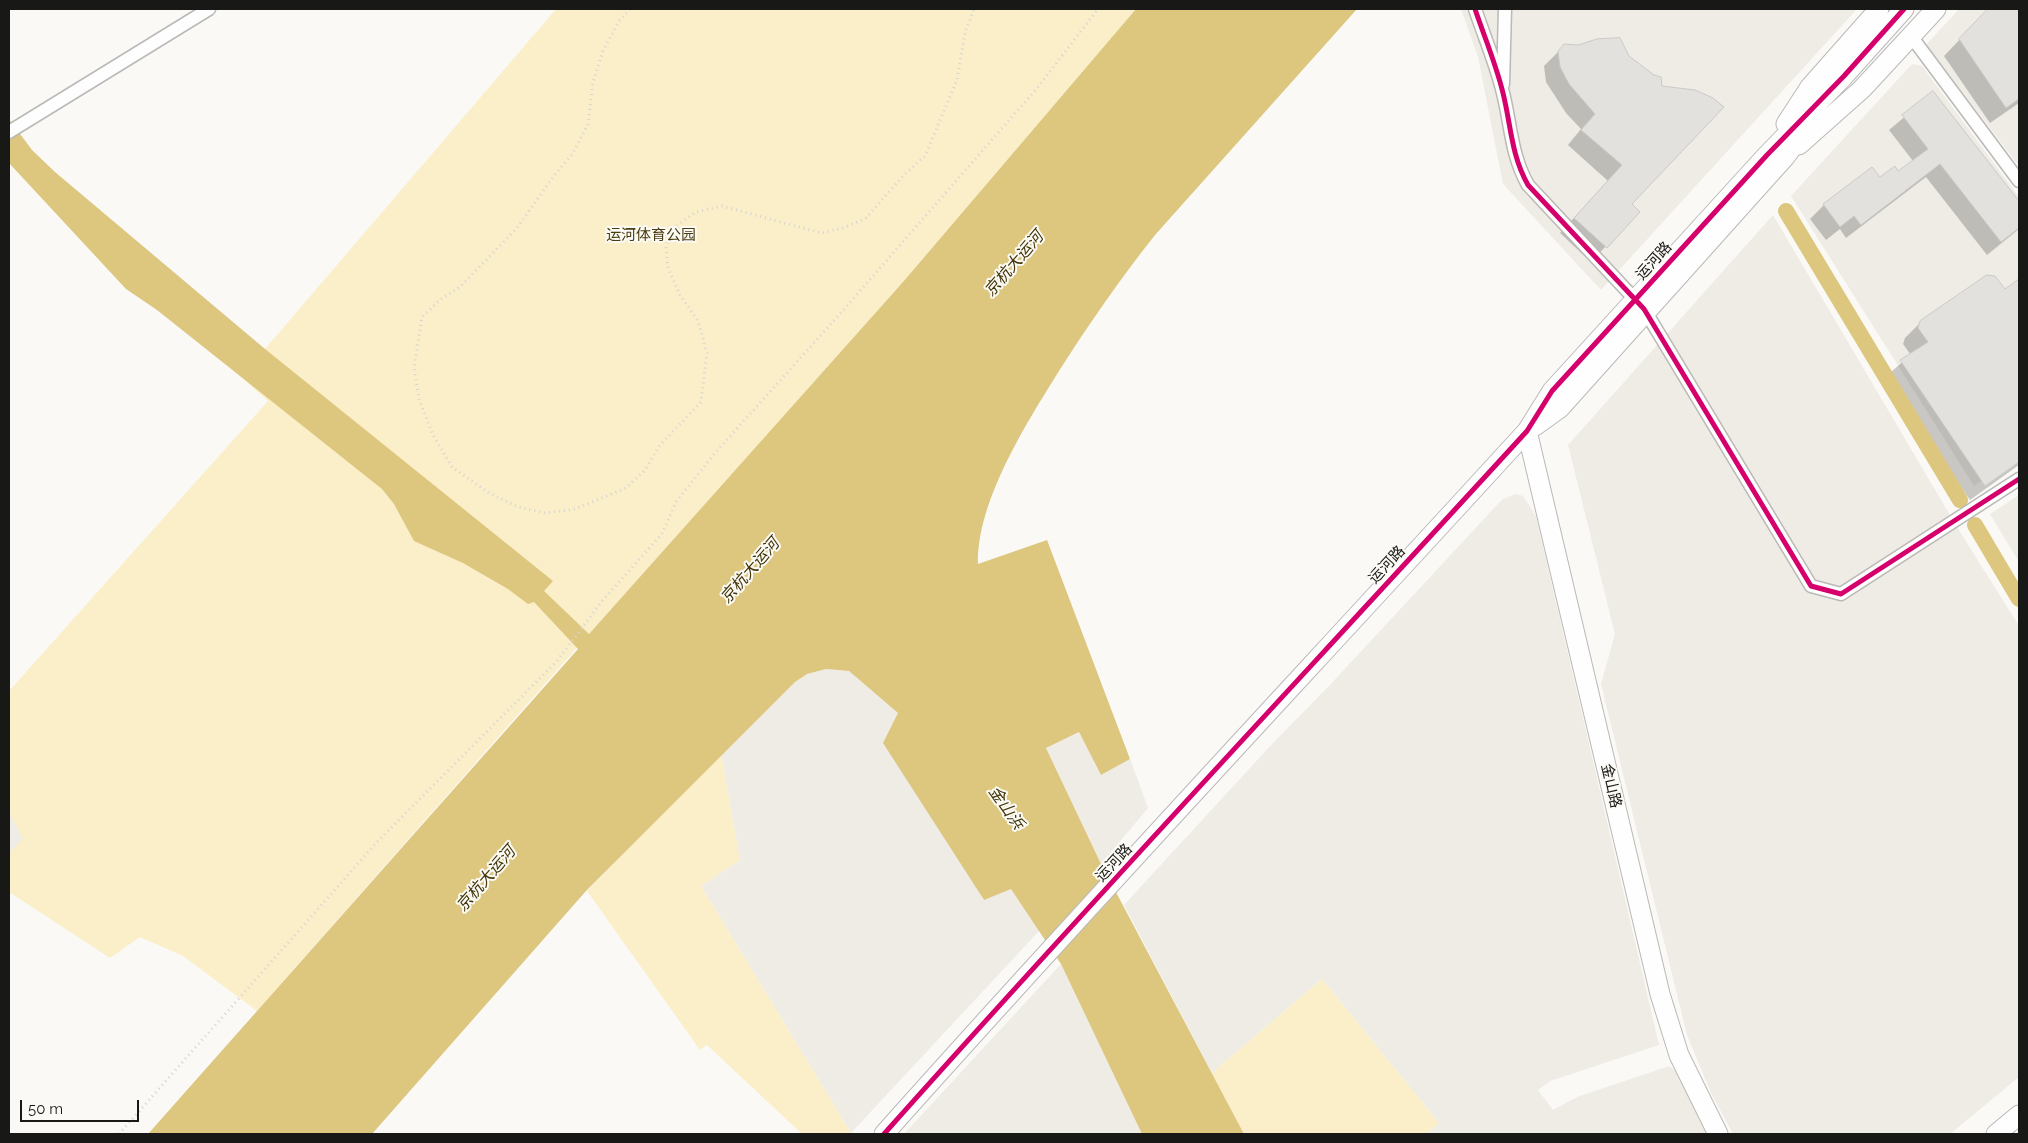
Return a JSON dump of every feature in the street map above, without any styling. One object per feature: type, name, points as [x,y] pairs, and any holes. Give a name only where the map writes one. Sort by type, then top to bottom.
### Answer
[{"type":"street","points":[[9,132],[209,9]]},
{"type":"street","points":[[1475,9],[1503,92],[1513,150],[1519,169],[1528,185],[1641,306],[1811,586],[1841,594],[2019,479]]},
{"type":"street","points":[[1503,92],[1505,9]]},
{"type":"street","points":[[1776,156],[1810,87],[1879,9]]},
{"type":"street","name":"运河路","points":[[884,1134],[1040,959],[1116,880],[1528,430],[1560,408],[1641,306],[1776,156],[1904,9]]},
{"type":"street","name":"运河路","points":[[1776,156],[1862,89],[1936,9]]},
{"type":"street","points":[[1911,36],[2019,181]]},
{"type":"street","name":"金山路","points":[[1528,430],[1660,994],[1679,1055],[1718,1134]]},
{"type":"street","points":[[1996,1134],[2019,1115]]},
{"type":"path","points":[[630,9],[619,21],[602,51],[593,82],[588,124],[573,153],[553,177],[517,228],[461,286],[440,300],[422,317],[414,368],[419,399],[433,435],[452,467],[489,493],[518,508],[545,513],[575,509],[626,488],[645,470],[660,445],[701,402],[707,353],[698,321],[680,295],[668,268],[666,247],[675,227],[696,212],[722,206],[821,233],[843,228],[866,218],[904,175],[925,156],[957,80],[965,33],[974,9]]},
{"type":"path","points":[[119,1134],[379,840],[557,660],[602,600],[662,534],[676,502],[715,453],[839,315],[1038,87],[1098,9]]},
{"type":"shaded area","points":[[1461,9],[1857,9],[1601,290],[1503,184],[1478,57]]},
{"type":"shaded area","points":[[1959,9],[2019,9],[2019,166],[1926,45]]},
{"type":"shaded area","points":[[1912,64],[1922,66],[2019,197],[2019,455],[1974,486],[1791,196]]},
{"type":"shaded area","points":[[1773,215],[1957,527],[2019,626],[2019,1077],[1950,1134],[1733,1134],[1711,1093],[1687,1035],[1601,684],[1615,634],[1568,445]]},
{"type":"shaded area","points":[[1516,494],[1523,496],[1536,516],[1659,1045],[1550,1081],[1538,1090],[1553,1110],[1577,1097],[1669,1066],[1679,1073],[1708,1134],[1426,1134],[1439,1123],[1322,979],[1212,1073],[1124,905],[1272,744],[1328,687],[1496,506],[1503,499]]},
{"type":"shaded area","points":[[2019,495],[2019,562],[1990,514]]},
{"type":"shaded area","points":[[826,669],[849,671],[898,713],[983,900],[1011,889],[1040,930],[851,1133],[701,886],[740,860],[721,754],[795,682],[807,674]]},
{"type":"shaded area","points":[[1079,732],[1101,775],[1130,759],[1148,808],[1101,864],[1046,748]]},
{"type":"shaded area","points":[[9,812],[24,839],[9,853]]},
{"type":"shaded area","points":[[1061,964],[1142,1134],[904,1134]]},
{"type":"green space","name":"运河体育公园","points":[[556,9],[1136,9],[903,282],[589,634],[257,1011],[183,956],[140,937],[110,958],[9,892],[9,853],[23,839],[9,812],[9,691],[268,401],[241,377]]},
{"type":"green space","points":[[721,754],[740,860],[701,886],[850,1134],[802,1134],[707,1045],[700,1050],[587,891]]},
{"type":"green space","points":[[1322,979],[1439,1123],[1426,1134],[1244,1134],[1212,1073]]},
{"type":"water","points":[[1136,9],[1357,9],[1155,235],[1129,268],[1082,336],[1032,415],[994,489],[980,540],[978,564],[1047,540],[1130,759],[1101,775],[1079,732],[1046,748],[1101,864],[1244,1134],[1142,1134],[1061,964],[1011,889],[984,900],[883,743],[898,713],[849,671],[826,669],[807,674],[795,682],[586,891],[372,1134],[148,1134],[578,649],[534,602],[528,604],[508,589],[463,563],[414,541],[394,504],[382,489],[157,310],[126,289],[9,163],[9,119],[32,150],[55,172],[265,349],[553,581],[544,591],[589,634],[903,282]]},
{"type":"building","points":[[1988,9],[2019,9],[2019,99],[2006,108],[1959,39]]},
{"type":"building","points":[[1620,38],[1629,56],[1654,75],[1661,77],[1662,86],[1695,90],[1713,98],[1724,107],[1632,204],[1640,212],[1607,248],[1574,218],[1622,165],[1581,130],[1595,114],[1569,84],[1560,67],[1558,51],[1564,44],[1578,45],[1597,39]]},
{"type":"building","points":[[1933,91],[2019,201],[2019,228],[2001,242],[1940,164],[1861,225],[1854,216],[1840,227],[1823,204],[1872,167],[1880,177],[1895,166],[1898,171],[1928,149],[1902,115]]},
{"type":"building","points":[[1987,275],[1995,276],[2005,289],[2019,279],[2019,462],[1985,486],[1900,360],[1928,342],[1918,328],[1920,321]]},
{"type":"waterway","points":[[1786,211],[1960,500]]},
{"type":"waterway","points":[[1975,525],[2019,599]]},
{"type":"cycle path","points":[[1475,9],[1500,82],[1518,162],[1528,185],[1644,309],[1811,586],[1841,594],[2019,479]]},
{"type":"cycle path","points":[[884,1134],[963,1045],[1527,431],[1552,391],[1767,155],[1844,76],[1904,9]]},
{"type":"water label","name":"京杭大运河","points":[[1014,264]]},
{"type":"water label","name":"京杭大运河","points":[[750,571]]},
{"type":"water label","name":"金山浜","points":[[1006,808]]},
{"type":"water label","name":"京杭大运河","points":[[486,879]]}]
